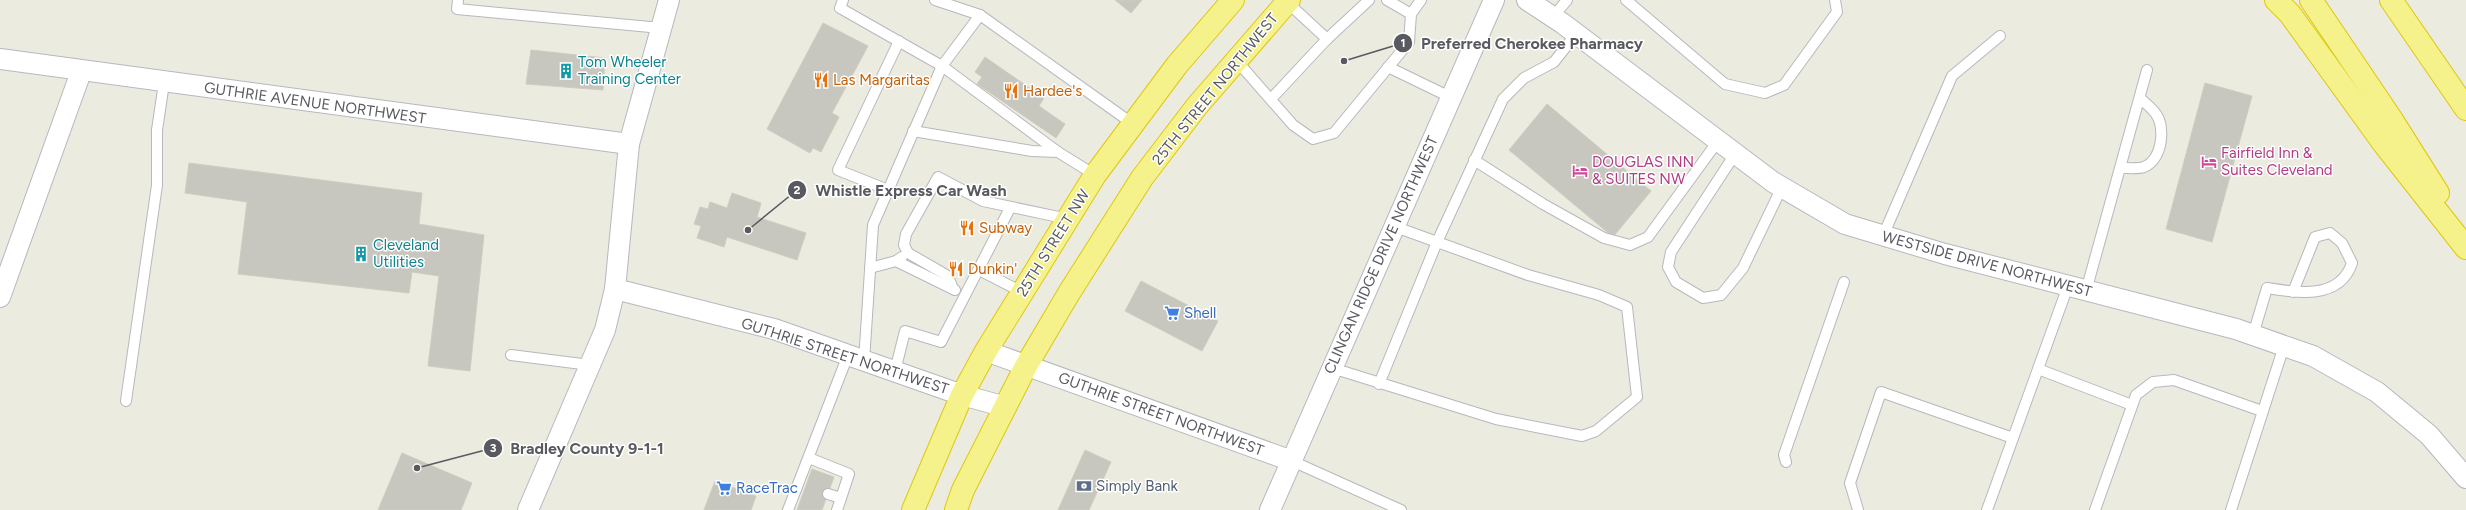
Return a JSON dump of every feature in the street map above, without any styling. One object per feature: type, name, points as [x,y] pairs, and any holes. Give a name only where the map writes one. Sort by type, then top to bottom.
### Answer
[{"type":"highway","name":"25TH STREET NW","points":[[913,510],[962,395],[986,351],[1095,175],[1177,65],[1232,0]]},
{"type":"highway","points":[[2276,0],[2290,14],[2384,144],[2466,248]]},
{"type":"highway","points":[[2310,0],[2392,120],[2466,238]]},
{"type":"highway","points":[[2391,0],[2466,109]]},
{"type":"highway","name":"25TH STREET NORTHWEST","points":[[1026,366],[1069,293],[1142,178],[1236,60],[1288,1]]},
{"type":"highway","points":[[956,510],[963,490],[1026,366]]},
{"type":"street","points":[[528,510],[605,330],[615,289],[629,144],[669,0]]},
{"type":"street","name":"CLINGAN RIDGE DRIVE NORTHWEST","points":[[1270,510],[1450,97],[1494,0]]},
{"type":"street","name":"WESTSIDE DRIVE NORTHWEST","points":[[1527,0],[1553,17],[1782,188],[1845,224],[1945,254],[2253,335],[2313,356],[2371,387],[2429,435],[2466,478]]},
{"type":"street","name":"GUTHRIE AVENUE NORTHWEST","points":[[0,59],[81,72],[629,144]]},
{"type":"street","points":[[0,297],[81,72]]},
{"type":"street","name":"GUTHRIE STREET NORTHWEST","points":[[615,289],[774,329],[962,395],[1006,407]]},
{"type":"street","name":"GUTHRIE STREET NORTHWEST","points":[[986,351],[1292,461]]},
{"type":"lane","points":[[458,0],[456,9],[661,28]]},
{"type":"lane","points":[[842,0],[840,8],[942,66],[1058,152],[1095,175]]},
{"type":"lane","points":[[935,0],[980,15],[1133,124]]},
{"type":"lane","points":[[1271,100],[1327,39],[1369,0]]},
{"type":"lane","points":[[1387,0],[1411,14]]},
{"type":"lane","points":[[1236,60],[1293,124],[1313,139],[1334,133],[1409,42],[1411,14],[1421,0]]},
{"type":"lane","points":[[1553,17],[1567,0]]},
{"type":"lane","points":[[1626,0],[1725,84],[1765,93],[1784,85],[1838,12],[1836,0]]},
{"type":"lane","points":[[1288,1],[1327,39]]},
{"type":"lane","points":[[792,509],[802,486],[808,458],[856,358],[870,268],[873,225],[942,66],[980,15]]},
{"type":"lane","points":[[1379,384],[1437,242],[1503,99],[1524,78],[1554,62],[1576,34]]},
{"type":"lane","points":[[1883,236],[1952,76],[2000,36]]},
{"type":"lane","points":[[888,190],[838,170],[899,41]]},
{"type":"lane","points":[[1388,67],[1450,97]]},
{"type":"lane","points":[[1987,510],[2038,370],[2077,288],[2122,168],[2147,70]]},
{"type":"lane","points":[[126,400],[157,185],[157,130],[164,83]]},
{"type":"lane","points":[[2122,168],[2144,167],[2152,160],[2158,151],[2162,126],[2156,114],[2140,98]]},
{"type":"lane","points":[[913,131],[1032,151],[1058,152]]},
{"type":"lane","points":[[1474,160],[1543,204],[1604,238],[1630,245],[1648,237],[1718,141]]},
{"type":"lane","points":[[1735,154],[1670,252],[1668,267],[1676,282],[1703,298],[1721,295],[1743,268],[1782,188]]},
{"type":"lane","points":[[953,289],[948,276],[908,253],[904,245],[906,234],[938,176],[983,201],[1010,208],[1068,219]]},
{"type":"lane","points":[[895,372],[905,331],[941,342],[1010,208]]},
{"type":"lane","points":[[1332,368],[1379,384],[1496,419],[1582,436],[1596,431],[1637,397],[1627,307],[1599,295],[1528,275],[1394,226]]},
{"type":"lane","points":[[2253,335],[2267,288],[2303,294],[2334,286],[2348,276],[2352,263],[2342,243],[2330,233],[2315,237],[2293,292]]},
{"type":"lane","points":[[870,268],[896,261],[908,253]]},
{"type":"lane","points":[[896,261],[966,296]]},
{"type":"lane","points":[[979,270],[1022,292]]},
{"type":"lane","points":[[1786,462],[1784,455],[1844,282]]},
{"type":"lane","points":[[2231,510],[2284,346]]},
{"type":"lane","points":[[511,356],[590,365]]},
{"type":"lane","points":[[2038,370],[2132,405]]},
{"type":"lane","points":[[2095,510],[2136,395],[2153,382],[2174,380],[2262,411]]},
{"type":"lane","points":[[1858,510],[1850,483],[1881,392],[2013,438]]},
{"type":"lane","points":[[808,458],[849,474],[837,510]]},
{"type":"lane","points":[[1292,461],[1401,510]]},
{"type":"lane","points":[[828,494],[841,498]]},
{"type":"building","points":[[1115,0],[1142,0],[1131,13]]},
{"type":"building","name":"Las Margaritas","points":[[823,23],[868,46],[832,113],[839,117],[821,152],[813,148],[810,153],[767,129]]},
{"type":"building","name":"Tom Wheeler Training Center","points":[[531,50],[605,58],[603,90],[526,84]]},
{"type":"building","name":"Hardee's","points":[[985,57],[1044,98],[1039,106],[1065,124],[1056,138],[977,84],[982,77],[975,72]]},
{"type":"building","name":"Fairfield Inn & Suites Cleveland","points":[[2205,83],[2252,96],[2212,242],[2166,229]]},
{"type":"building","name":"DOUGLAS INN & SUITES NW","points":[[1547,104],[1651,191],[1613,237],[1509,150]]},
{"type":"building","name":"Cleveland Utilities","points":[[189,163],[422,193],[419,224],[484,235],[470,371],[428,366],[439,276],[412,272],[409,293],[238,274],[247,202],[185,193]]},
{"type":"building","points":[[732,193],[761,203],[757,217],[806,233],[797,260],[727,237],[724,247],[697,238],[701,226],[694,224],[700,207],[708,209],[710,202],[727,208]]},
{"type":"building","points":[[1141,281],[1218,321],[1202,351],[1125,311]]},
{"type":"building","name":"Simply Bank","points":[[1085,450],[1111,462],[1089,510],[1058,510]]},
{"type":"building","points":[[402,453],[472,483],[461,510],[378,510]]},
{"type":"building","name":"RaceTrac","points":[[812,469],[834,477],[822,510],[797,510]]},
{"type":"building","name":"RaceTrac","points":[[715,481],[756,496],[751,510],[704,510]]},
{"type":"place","name":"Preferred Cherokee Pharmacy","points":[[1344,61]]},
{"type":"place","name":"Tom Wheeler Training Center","points":[[566,71]]},
{"type":"place","name":"Las Margaritas","points":[[821,80]]},
{"type":"place","name":"Hardee's","points":[[1011,91]]},
{"type":"place","name":"Fairfield Inn & Suites Cleveland","points":[[2209,162]]},
{"type":"place","name":"DOUGLAS INN & SUITES NW","points":[[1580,171]]},
{"type":"place","name":"Subway","points":[[967,228]]},
{"type":"place","name":"Whistle Express Car Wash","points":[[748,230]]},
{"type":"place","name":"Cleveland Utilities","points":[[361,254]]},
{"type":"place","name":"Dunkin'","points":[[956,269]]},
{"type":"place","name":"Shell","points":[[1172,313]]},
{"type":"place","name":"Bradley County 9-1-1","points":[[417,468]]},
{"type":"place","name":"Simply Bank","points":[[1084,486]]},
{"type":"place","name":"RaceTrac","points":[[724,488]]}]
